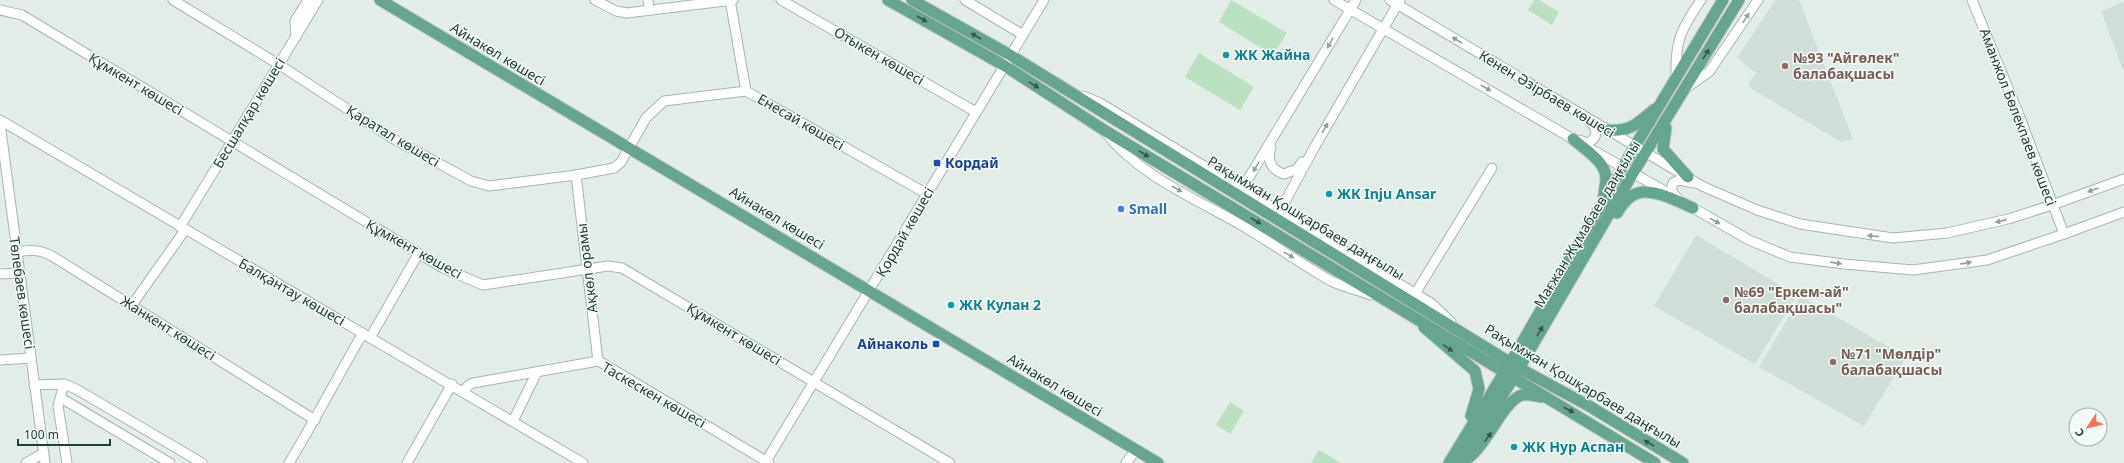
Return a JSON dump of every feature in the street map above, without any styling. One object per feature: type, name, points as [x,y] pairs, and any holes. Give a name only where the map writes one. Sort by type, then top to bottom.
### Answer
[{"type":"main road","name":"Айнакөл көшесі","points":[[380,0],[628,149],[749,218],[869,292],[1158,463]]},
{"type":"main road","name":"Рақымжан Қошқарбаев даңғылы","points":[[888,0],[1005,66],[1104,130],[1409,313],[1512,370],[1589,406],[1683,463]]},
{"type":"main road","name":"Рақымжан Қошқарбаев даңғылы","points":[[912,0],[1010,56],[1455,326],[1544,397],[1573,412],[1655,463]]},
{"type":"main road","name":"Мағжан Жұмабаев даңғылы","points":[[1459,463],[1505,390],[1512,370],[1635,146],[1724,0]]},
{"type":"main road","name":"Мағжан Жұмабаев даңғылы","points":[[1449,463],[1496,384],[1512,370],[1589,248],[1739,0]]},
{"type":"main road","points":[[1679,100],[1667,122],[1663,149],[1688,176]]},
{"type":"main road","points":[[1608,130],[1627,130],[1661,104]]},
{"type":"main road","points":[[1572,138],[1600,162],[1605,172],[1606,180],[1603,190],[1604,202]]},
{"type":"main road","points":[[1589,248],[1627,200],[1638,193],[1659,194],[1693,208]]},
{"type":"main road","points":[[1409,313],[1440,343],[1462,357],[1475,371],[1480,389],[1464,436]]},
{"type":"main road","points":[[1496,384],[1501,385],[1505,390]]},
{"type":"main road","points":[[1459,463],[1469,458],[1482,444],[1508,404],[1524,395],[1544,397]]},
{"type":"street","name":"Қаратал көшесі","points":[[173,0],[278,64],[392,138],[471,181],[489,186],[576,175],[614,168],[621,162],[646,118],[664,101]]},
{"type":"street","points":[[296,37],[296,21],[308,0]]},
{"type":"street","name":"Бесшалқар көшесі","points":[[132,305],[182,228],[278,64],[318,0]]},
{"type":"street","points":[[595,0],[623,12],[733,0]]},
{"type":"street","points":[[648,0],[649,10]]},
{"type":"street","points":[[730,0],[746,91]]},
{"type":"street","name":"Отыкен көшесі","points":[[781,0],[976,112]]},
{"type":"street","points":[[965,0],[1024,35]]},
{"type":"street","name":"Қордай көшесі","points":[[767,462],[1044,0]]},
{"type":"street","name":"Кенен Әзірбаев көшесі","points":[[1334,0],[1633,173]]},
{"type":"street","points":[[1242,189],[1356,0]]},
{"type":"street","points":[[1676,80],[1676,52],[1678,42],[1690,16],[1701,0]]},
{"type":"street","points":[[1685,89],[1710,72],[1758,0]]},
{"type":"street","name":"Аманжол Бөлекпаев көшесі","points":[[1972,0],[2017,109],[2052,206],[2064,234]]},
{"type":"street","points":[[1280,211],[1314,148],[1383,29],[1396,2]]},
{"type":"street","name":"Кенен Әзірбаев көшесі","points":[[1396,2],[1608,130],[1688,176],[1702,186],[1757,210],[1800,224],[1893,238],[1955,231],[2008,219],[2052,206],[2124,179]]},
{"type":"street","name":"Құмкент көшесі","points":[[0,10],[22,15],[418,254],[444,268],[482,285],[586,268],[608,266],[622,268],[814,383],[867,412],[950,463]]},
{"type":"street","points":[[1062,88],[1100,103],[1280,211],[1431,303],[1455,326]]},
{"type":"street","name":"Енесай көшесі","points":[[664,101],[746,91],[927,194]]},
{"type":"street","points":[[1572,138],[1587,143],[1594,139],[1597,134],[1591,122],[1575,109]]},
{"type":"street","name":"Төлебаев көшесі","points":[[0,122],[4,178],[20,272],[45,463]]},
{"type":"street","name":"Балқантау көшесі","points":[[0,122],[366,336],[464,391],[583,463]]},
{"type":"street","points":[[1273,138],[1268,154],[1271,164],[1276,171],[1284,174],[1297,169],[1314,148]]},
{"type":"street","points":[[1415,294],[1492,168]]},
{"type":"street","points":[[1633,173],[1749,240],[1790,257],[1913,270],[1987,260],[2124,212]]},
{"type":"street","name":"Ақкөл орамы","points":[[576,175],[598,362]]},
{"type":"street","points":[[1679,200],[1671,190],[1676,181],[1686,180],[1702,186]]},
{"type":"street","name":"Жанкент көшесі","points":[[16,252],[32,249],[42,251],[132,305],[315,420]]},
{"type":"street","points":[[289,463],[315,420],[330,389],[366,336],[418,254]]},
{"type":"street","points":[[0,274],[20,272]]},
{"type":"street","points":[[0,360],[31,358]]},
{"type":"street","name":"Таскескен көшесі","points":[[464,391],[473,383],[598,362],[604,364],[767,462]]},
{"type":"street","points":[[513,421],[537,372]]},
{"type":"street","points":[[64,384],[58,406],[66,463]]},
{"type":"street","points":[[34,385],[64,384],[76,389],[196,461]]},
{"type":"street","points":[[407,463],[452,384]]},
{"type":"street","points":[[61,398],[170,463]]},
{"type":"street","points":[[1126,463],[1136,450]]},
{"type":"street","points":[[26,463],[44,453]]},
{"type":"shaded area","name":"№93 \"Айгөлек\" балабақшасы","points":[[1775,0],[1799,0],[1853,139],[1841,142],[1752,89],[1749,85],[1749,82],[1756,73],[1737,58]]},
{"type":"shaded area","points":[[2124,2],[2124,72],[2101,11]]},
{"type":"shaded area","name":"№69 \"Еркем-ай\" балабақшасы\"","points":[[1696,235],[1797,295],[1755,364],[1654,306]]},
{"type":"shaded area","name":"№71 \"Мөлдір\" балабақшасы","points":[[1801,296],[1906,357],[1864,426],[1759,367]]},
{"type":"green space","points":[[1231,0],[1287,33],[1273,55],[1219,22]]},
{"type":"green space","points":[[1534,0],[1539,0],[1559,12],[1552,25],[1528,10]]},
{"type":"green space","points":[[1199,53],[1254,87],[1240,110],[1185,77]]},
{"type":"green space","points":[[1230,402],[1244,411],[1230,434],[1216,425]]},
{"type":"green space","points":[[1319,450],[1341,463],[1311,463]]},
{"type":"place","name":"ЖК Жайна","points":[[1226,55]]},
{"type":"place","name":"№93 \"Айгөлек\" балабақшасы","points":[[1785,66]]},
{"type":"place","name":"Кордай","points":[[937,163]]},
{"type":"place","name":"ЖК Inju Ansar","points":[[1329,194]]},
{"type":"place","name":"Small","points":[[1121,209]]},
{"type":"place","name":"№69 \"Еркем-ай\" балабақшасы\"","points":[[1726,300]]},
{"type":"place","name":"ЖК Кулан 2","points":[[951,305]]},
{"type":"place","name":"Айнаколь","points":[[936,344]]},
{"type":"place","name":"№71 \"Мөлдір\" балабақшасы","points":[[1833,362]]},
{"type":"place","name":"ЖК Нур Аспан","points":[[1514,447]]}]
